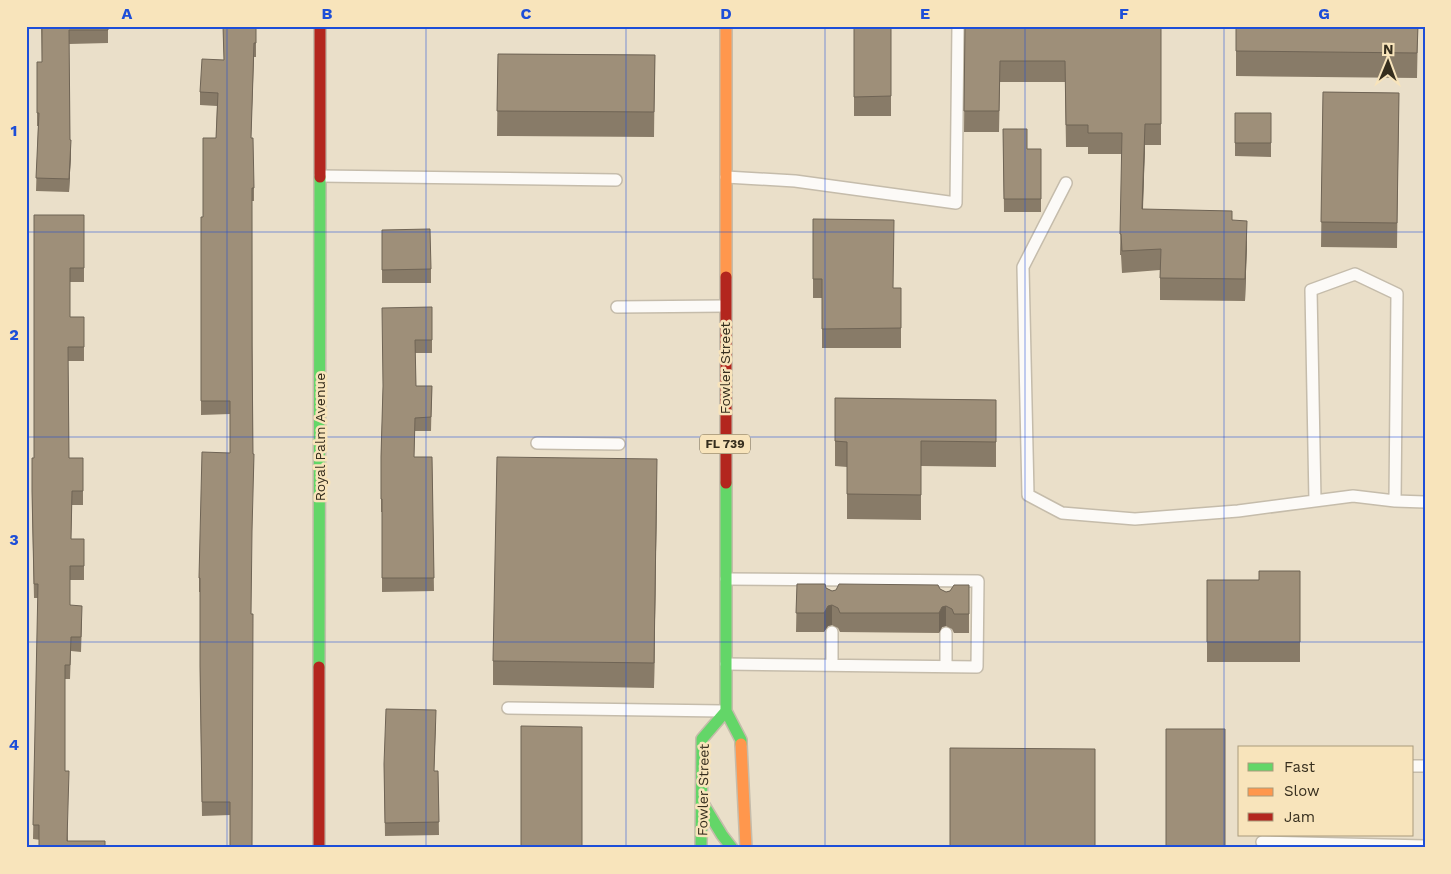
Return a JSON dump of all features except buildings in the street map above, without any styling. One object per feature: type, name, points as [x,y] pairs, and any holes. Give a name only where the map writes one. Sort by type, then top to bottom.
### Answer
[{"type":"main road","name":"Royal Palm Avenue","points":[[319,848],[320,26]]},
{"type":"main road","name":"Fowler Street","points":[[726,26],[726,711],[742,740],[746,848]]},
{"type":"main road","name":"Fowler Street","points":[[701,848],[702,739],[726,711]]},
{"type":"main road","points":[[702,802],[732,848]]},
{"type":"lane","points":[[725,177],[795,181],[956,203],[958,26]]},
{"type":"lane","points":[[320,176],[616,180]]},
{"type":"lane","points":[[1066,183],[1023,267],[1028,495],[1062,513],[1135,519],[1238,511],[1353,496],[1425,502]]},
{"type":"lane","points":[[1315,501],[1311,290],[1355,274],[1397,294],[1395,500]]},
{"type":"lane","points":[[617,306],[725,306]]},
{"type":"lane","points":[[536,443],[619,444]]},
{"type":"lane","points":[[726,579],[832,584],[946,585],[978,581],[977,667],[726,664]]},
{"type":"lane","points":[[832,632],[832,665]]},
{"type":"lane","points":[[946,633],[946,666]]},
{"type":"lane","points":[[508,708],[726,711]]},
{"type":"lane","points":[[1262,842],[1425,846]]},
{"type":"traffic: fast","points":[[319,667],[320,177]]},
{"type":"traffic: fast","points":[[726,483],[726,711],[741,740],[741,744]]},
{"type":"traffic: fast","points":[[701,848],[702,739],[726,711]]},
{"type":"traffic: fast","points":[[702,802],[732,848]]},
{"type":"traffic: slow","points":[[726,26],[726,277]]},
{"type":"traffic: slow","points":[[741,744],[746,848]]},
{"type":"traffic: jam","points":[[320,26],[320,177]]},
{"type":"traffic: jam","points":[[726,277],[726,483]]},
{"type":"traffic: jam","points":[[319,667],[319,848]]}]
